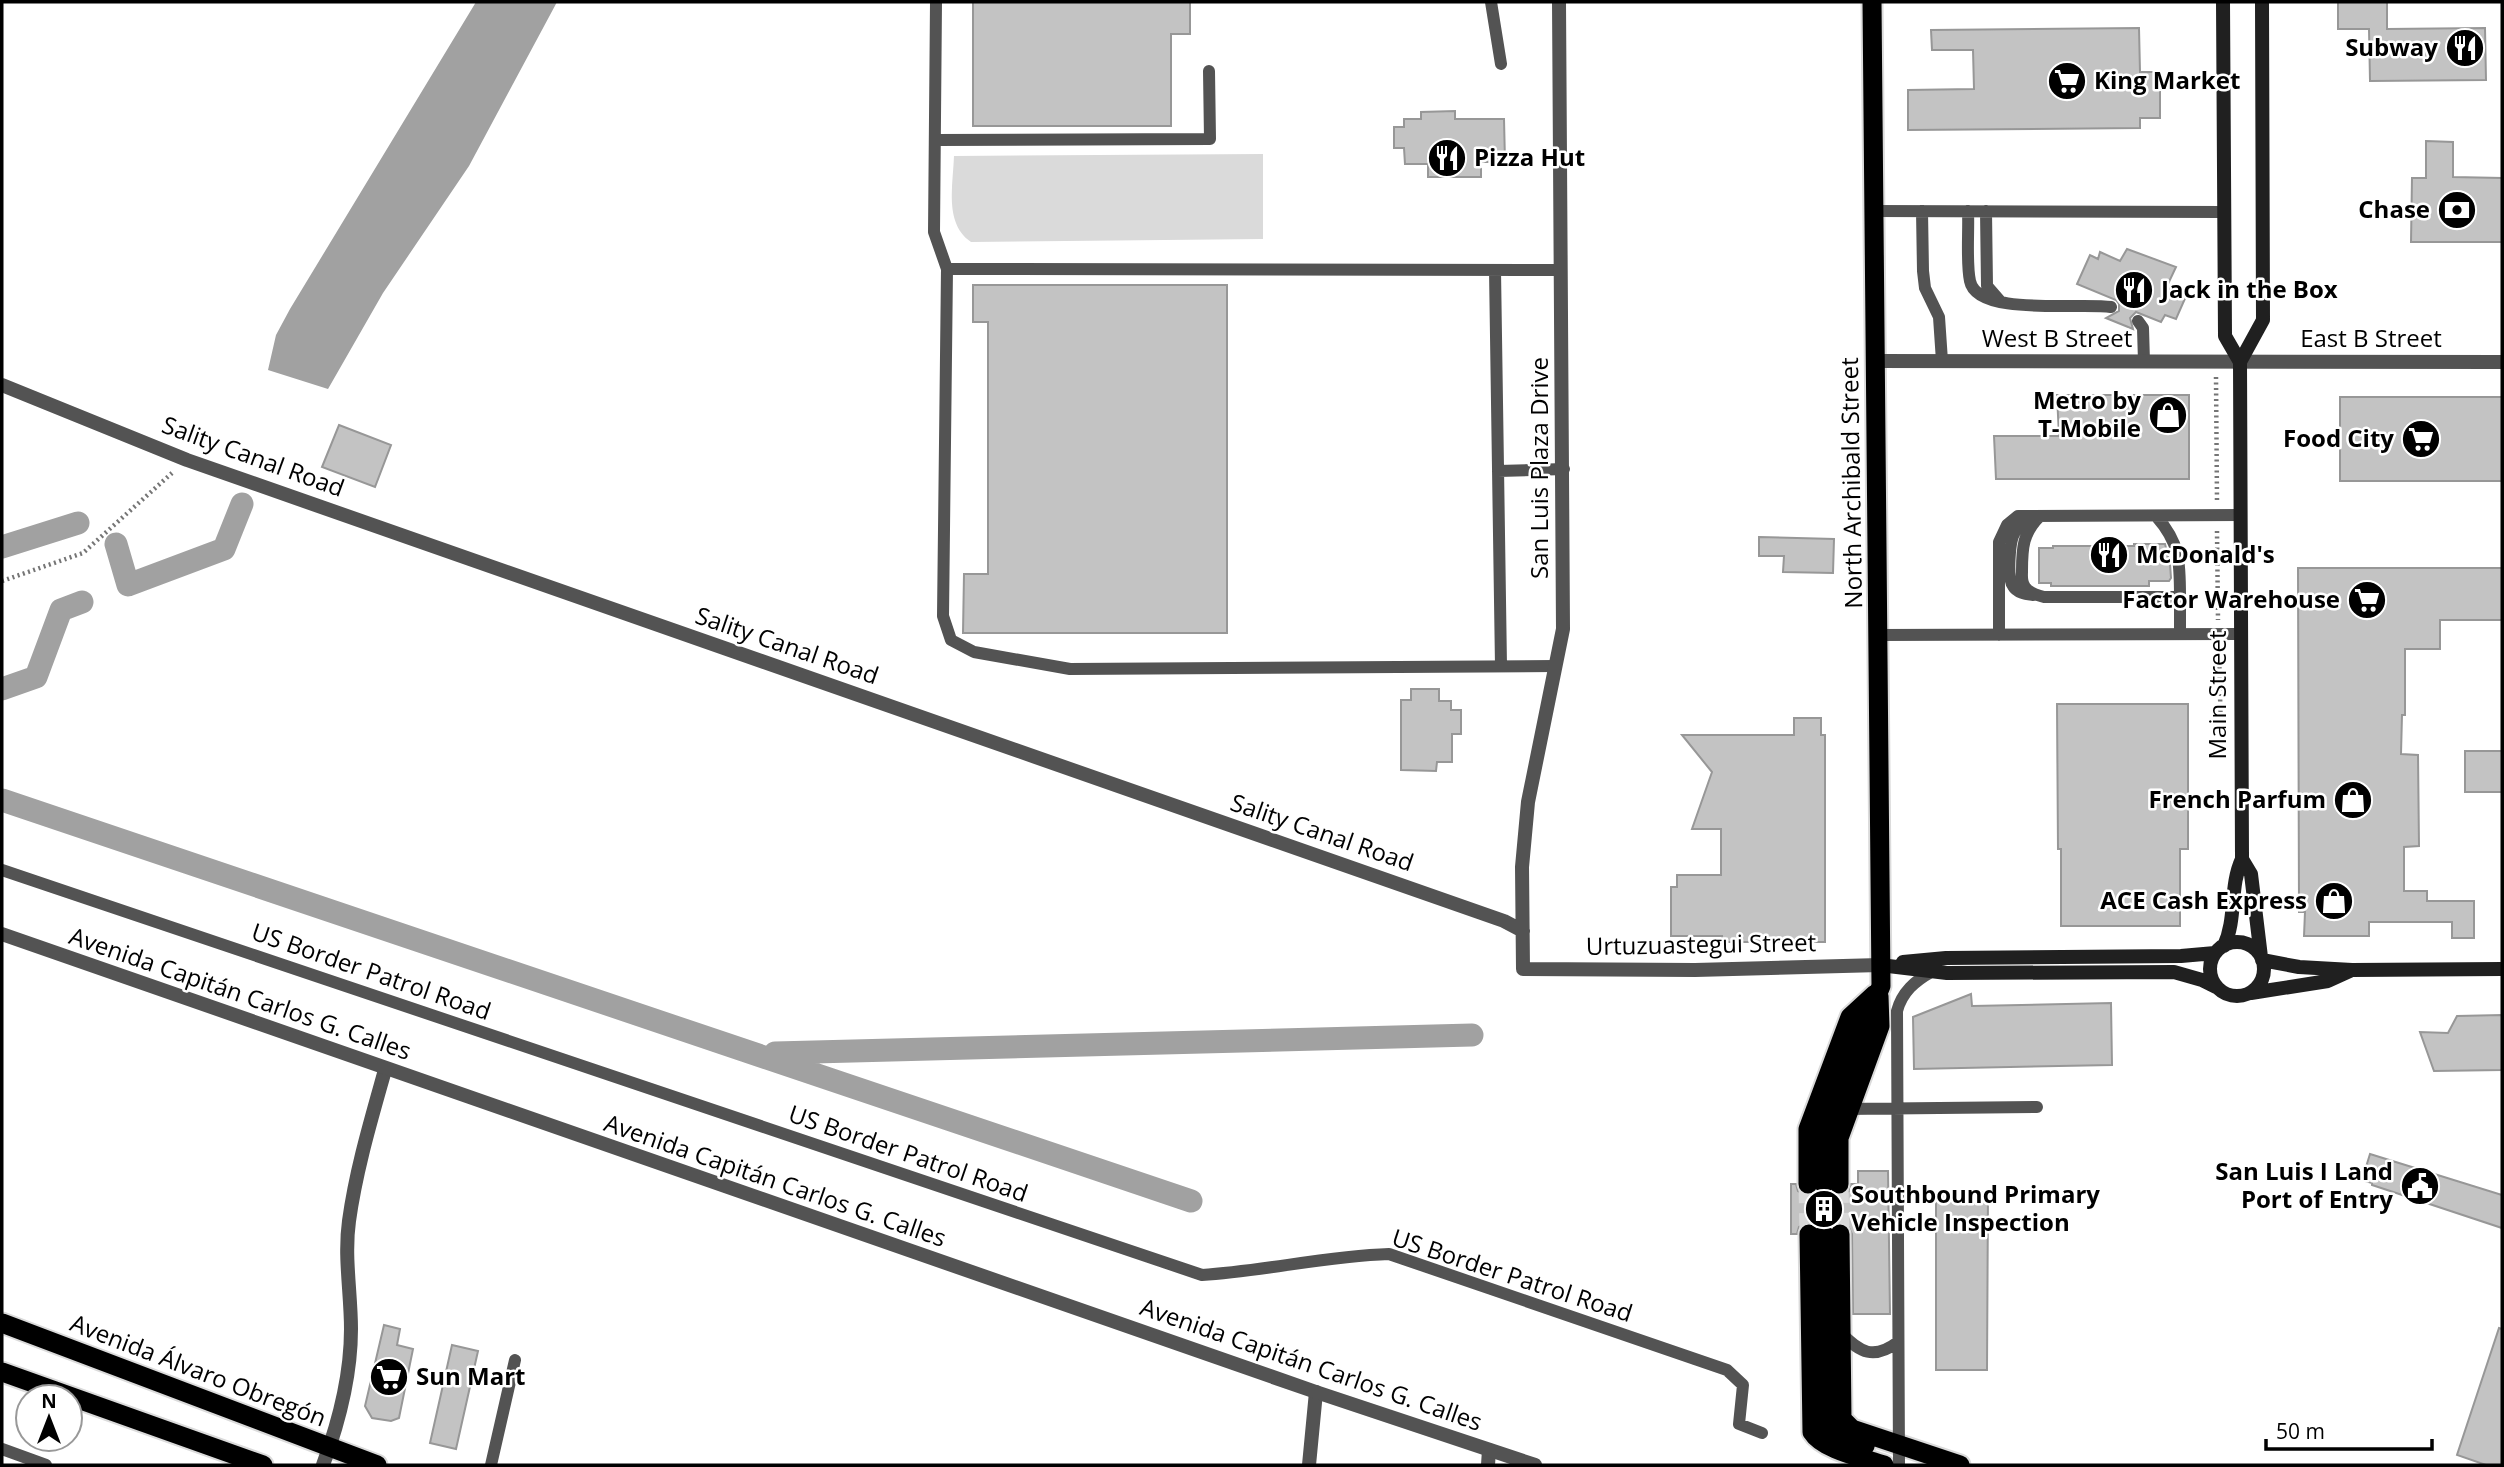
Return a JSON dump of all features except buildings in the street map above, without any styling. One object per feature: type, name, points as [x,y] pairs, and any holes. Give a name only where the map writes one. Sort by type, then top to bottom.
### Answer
[{"type":"highway","name":"North Archibald Street","points":[[1824,1184],[1824,1129],[1881,986],[1872,2]]},
{"type":"highway","points":[[1824,1234],[1809,1300],[1812,1432],[1826,1445],[1922,1465]]},
{"type":"highway","points":[[1824,1234],[1826,1423],[1829,1430],[1835,1435],[1895,1458],[1960,1465]]},
{"type":"highway","points":[[1824,1234],[1841,1333],[1842,1419],[1852,1429],[1895,1458]]},
{"type":"highway","name":"Avenida Álvaro Obregón","points":[[2,1322],[327,1456],[377,1465]]},
{"type":"highway","points":[[2,1372],[264,1465]]},
{"type":"main road","name":"Main Street","points":[[2223,2],[2225,335],[2240,362]]},
{"type":"main road","name":"Main Street","points":[[2219,950],[2231,927],[2235,874],[2242,859],[2240,362],[2263,320],[2262,2]]},
{"type":"main road","name":"Main Street","points":[[2242,859],[2251,874],[2262,958]]},
{"type":"main road","points":[[2248,994],[2262,979],[2262,958],[2255,950],[2241,943],[2219,950],[2210,971],[2216,987],[2235,996],[2248,994],[2273,988],[2328,981],[2352,970]]},
{"type":"main road","name":"Urtuzuastegui Street","points":[[1880,965],[1946,958],[2181,956],[2219,950]]},
{"type":"main road","points":[[2262,958],[2299,967],[2352,970],[2502,969]]},
{"type":"main road","name":"Urtuzuastegui Street","points":[[1880,965],[1947,974],[2174,972],[2216,987]]},
{"type":"street","name":"San Luis Plaza Drive","points":[[1523,930],[1522,867],[1528,802],[1563,629],[1559,2]]},
{"type":"street","name":"West B Street","points":[[1875,361],[2240,362]]},
{"type":"street","name":"East B Street","points":[[2240,362],[2502,362]]},
{"type":"street","name":"Sality Canal Road","points":[[2,385],[187,460],[1491,916],[1523,930]]},
{"type":"street","name":"Urtuzuastegui Street","points":[[1523,930],[1523,970],[1695,970],[1880,965]]},
{"type":"street","name":"Avenida Capitán Carlos G. Calles","points":[[2,934],[385,1070],[1316,1392],[1535,1465]]},
{"type":"street","points":[[327,1456],[348,1378],[351,1330],[347,1264],[349,1223],[362,1154],[385,1070]]},
{"type":"street","points":[[1309,1465],[1316,1392]]},
{"type":"street","points":[[1488,1465],[1489,1450]]},
{"type":"lane","points":[[936,2],[934,232],[947,269],[943,616],[951,640],[974,652],[1070,669],[1556,666]]},
{"type":"lane","points":[[1491,2],[1501,64]]},
{"type":"lane","points":[[935,140],[1210,139],[1209,71]]},
{"type":"lane","points":[[1873,211],[2224,212]]},
{"type":"lane","points":[[1922,211],[1923,271],[1926,288],[1939,317],[1942,361]]},
{"type":"lane","points":[[1968,211],[1970,281],[1979,295],[2002,303],[2111,307]]},
{"type":"lane","points":[[1986,211],[1987,286],[2002,303]]},
{"type":"lane","points":[[947,269],[1561,270]]},
{"type":"lane","points":[[1495,270],[1501,666]]},
{"type":"lane","points":[[2138,321],[2143,328],[2144,362]]},
{"type":"lane","points":[[1498,471],[1564,470]]},
{"type":"lane","points":[[1999,635],[1999,542],[2011,519],[2018,516],[2240,515]]},
{"type":"lane","points":[[2035,516],[2022,547],[2022,583],[2035,595],[2180,597]]},
{"type":"lane","points":[[2155,516],[2167,528],[2178,550],[2180,634]]},
{"type":"lane","points":[[1878,635],[2241,634]]},
{"type":"lane","name":"US Border Patrol Road","points":[[2,870],[1202,1275],[1347,1255],[1388,1254],[1727,1370],[1743,1385],[1739,1424],[1762,1433]]},
{"type":"lane","points":[[1895,1458],[1898,1342],[1897,1010],[1910,987],[1931,972]]},
{"type":"lane","points":[[1832,1109],[2037,1107]]},
{"type":"lane","points":[[1809,1300],[1858,1349],[1867,1352],[1888,1349],[1898,1342]]},
{"type":"lane","points":[[491,1465],[515,1360]]},
{"type":"lane","points":[[2,1449],[46,1465]]},
{"type":"path","points":[[2216,362],[2221,739]]},
{"type":"path","points":[[2,581],[83,553],[187,460]]},
{"type":"shaded area","points":[[476,2],[557,2],[469,166],[383,293],[328,389],[268,370],[276,335],[290,309]]},
{"type":"shaded area","points":[[1263,154],[1263,239],[971,242],[962,234],[953,215],[954,156]]},
{"type":"waterway","points":[[116,544],[128,585],[224,549],[242,504]]},
{"type":"waterway","points":[[2,547],[78,523]]},
{"type":"waterway","points":[[2,689],[36,677],[61,610],[82,602]]},
{"type":"waterway","points":[[2,800],[1191,1201]]},
{"type":"waterway","points":[[775,1053],[1472,1035]]},
{"type":"tunnel","points":[[1808,1184],[1809,1234]]},
{"type":"tunnel","points":[[1824,1184],[1824,1234]]},
{"type":"tunnel","points":[[1839,1184],[1840,1234]]},
{"type":"place","name":"Subway","points":[[2465,48]]},
{"type":"place","name":"King Market","points":[[2067,81]]},
{"type":"place","name":"Pizza Hut","points":[[1447,158]]},
{"type":"place","name":"Chase","points":[[2457,210]]},
{"type":"place","name":"Jack in the Box","points":[[2134,290]]},
{"type":"place","name":"Metro by T-Mobile","points":[[2168,415]]},
{"type":"place","name":"Food City","points":[[2421,439]]},
{"type":"place","name":"McDonald's","points":[[2109,555]]},
{"type":"place","name":"Factor Warehouse","points":[[2367,600]]},
{"type":"place","name":"French Parfum","points":[[2353,800]]},
{"type":"place","name":"ACE Cash Express","points":[[2334,901]]},
{"type":"place","name":"San Luis I Land Port of Entry","points":[[2420,1186]]},
{"type":"place","name":"Southbound Primary Vehicle Inspection","points":[[1824,1209]]},
{"type":"place","name":"Sun Mart","points":[[389,1377]]}]
